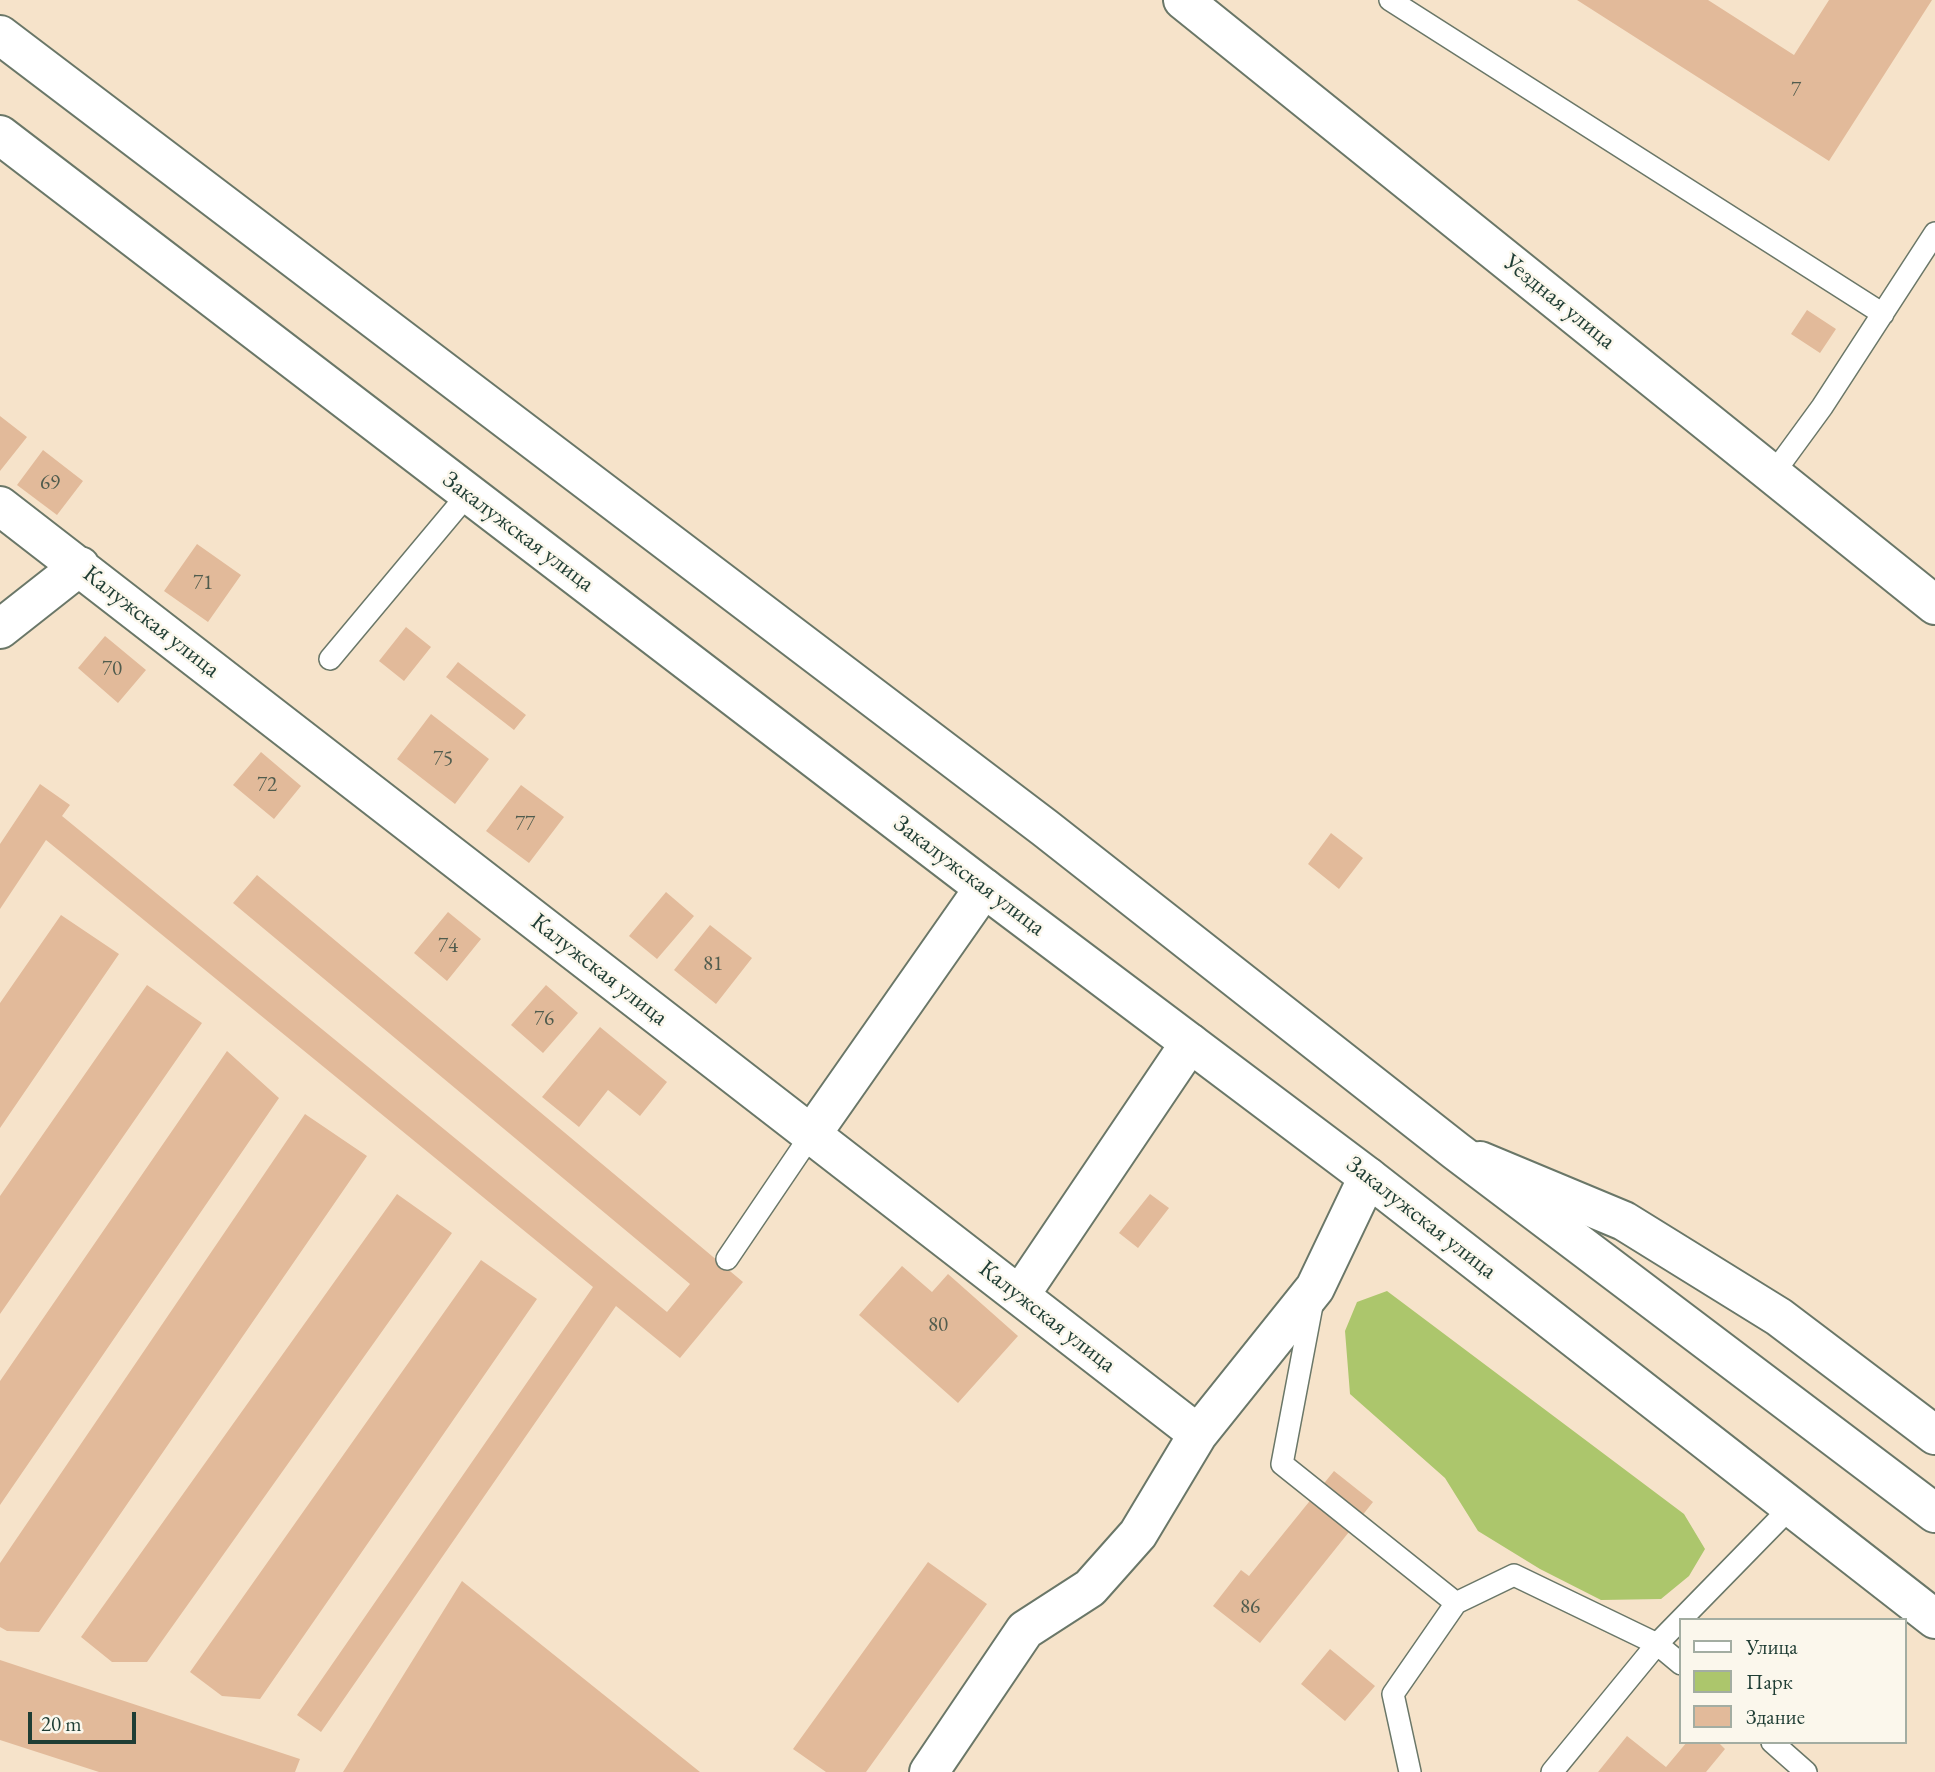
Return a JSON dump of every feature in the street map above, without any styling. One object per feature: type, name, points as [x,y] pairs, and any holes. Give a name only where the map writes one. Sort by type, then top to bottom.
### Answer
[{"type":"main road","name":"Уездная улица","points":[[1182,0],[1935,605]]},
{"type":"main road","points":[[0,35],[1045,828],[1456,1151],[1935,1513]]},
{"type":"main road","name":"Закалужская улица","points":[[2,141],[1368,1177],[1935,1619]]},
{"type":"main road","name":"Калужская улица","points":[[0,506],[1198,1434]]},
{"type":"main road","points":[[0,629],[80,566]]},
{"type":"main road","points":[[811,1135],[984,888]]},
{"type":"main road","points":[[1020,1295],[1190,1043]]},
{"type":"main road","points":[[1456,1151],[1625,1221],[1779,1317],[1935,1434]]},
{"type":"main road","points":[[929,1772],[1025,1630],[1090,1588],[1138,1534],[1198,1434],[1315,1288],[1368,1177]]},
{"type":"lane","points":[[1390,0],[1883,314]]},
{"type":"lane","points":[[1773,474],[1822,407],[1935,233]]},
{"type":"lane","points":[[330,659],[468,494]]},
{"type":"lane","points":[[727,1259],[811,1135]]},
{"type":"lane","points":[[1315,1288],[1282,1464],[1456,1603]]},
{"type":"lane","points":[[1682,1618],[1791,1507]]},
{"type":"lane","points":[[1410,1772],[1393,1694],[1456,1603],[1514,1575],[1657,1644],[1680,1663]]},
{"type":"lane","points":[[1552,1772],[1657,1644],[1680,1620]]},
{"type":"lane","points":[[1774,1744],[1806,1772]]},
{"type":"green space","points":[[1387,1291],[1684,1514],[1705,1549],[1689,1576],[1661,1599],[1601,1600],[1540,1569],[1478,1531],[1445,1478],[1350,1394],[1345,1331],[1357,1302]]},
{"type":"building","points":[[1577,0],[1708,0],[1794,55],[1829,0],[1932,0],[1829,161]]},
{"type":"building","points":[[1807,310],[1836,329],[1820,353],[1791,334]]},
{"type":"building","points":[[0,416],[27,437],[0,471]]},
{"type":"building","points":[[43,450],[83,481],[57,515],[17,485]]},
{"type":"building","points":[[197,544],[241,575],[208,622],[164,591]]},
{"type":"building","points":[[406,627],[431,647],[404,681],[379,661]]},
{"type":"building","points":[[105,636],[146,670],[118,703],[78,668]]},
{"type":"building","points":[[458,662],[526,715],[514,730],[446,677]]},
{"type":"building","points":[[431,714],[489,759],[455,804],[397,759]]},
{"type":"building","points":[[261,752],[301,786],[274,819],[233,785]]},
{"type":"building","points":[[40,784],[70,805],[62,816],[667,1312],[690,1284],[233,903],[257,875],[743,1282],[680,1358],[616,1306],[321,1732],[297,1715],[593,1287],[46,840],[0,909],[0,844]]},
{"type":"building","points":[[521,785],[564,817],[529,863],[486,831]]},
{"type":"building","points":[[1331,833],[1363,858],[1339,889],[1308,864]]},
{"type":"building","points":[[666,892],[694,916],[657,959],[629,936]]},
{"type":"building","points":[[448,912],[481,939],[447,981],[414,953]]},
{"type":"building","points":[[61,915],[119,954],[0,1128],[0,1003]]},
{"type":"building","points":[[710,925],[752,958],[716,1004],[674,970]]},
{"type":"building","points":[[147,985],[202,1023],[0,1314],[0,1196]]},
{"type":"building","points":[[546,985],[578,1013],[543,1053],[511,1025]]},
{"type":"building","points":[[600,1027],[667,1082],[640,1116],[608,1090],[579,1127],[542,1097]]},
{"type":"building","points":[[227,1051],[279,1098],[0,1505],[0,1381]]},
{"type":"building","points":[[305,1114],[367,1156],[39,1632],[7,1631],[0,1627],[0,1563]]},
{"type":"building","points":[[397,1194],[452,1233],[147,1662],[112,1662],[81,1637]]},
{"type":"building","points":[[1150,1194],[1169,1208],[1138,1248],[1119,1233]]},
{"type":"building","points":[[481,1260],[537,1299],[260,1699],[222,1696],[190,1672]]},
{"type":"building","points":[[902,1266],[932,1292],[948,1274],[1018,1336],[958,1403],[859,1315]]},
{"type":"building","points":[[1334,1471],[1373,1502],[1260,1643],[1213,1606],[1241,1570],[1249,1576]]},
{"type":"building","points":[[928,1562],[987,1604],[866,1772],[826,1772],[793,1749]]},
{"type":"building","points":[[462,1581],[700,1772],[343,1772]]},
{"type":"building","points":[[1330,1649],[1375,1686],[1345,1721],[1301,1684]]},
{"type":"building","points":[[0,1660],[300,1759],[295,1772],[99,1772],[0,1740]]},
{"type":"building","points":[[1627,1736],[1666,1767],[1685,1744],[1720,1744],[1725,1749],[1706,1772],[1598,1772]]}]
